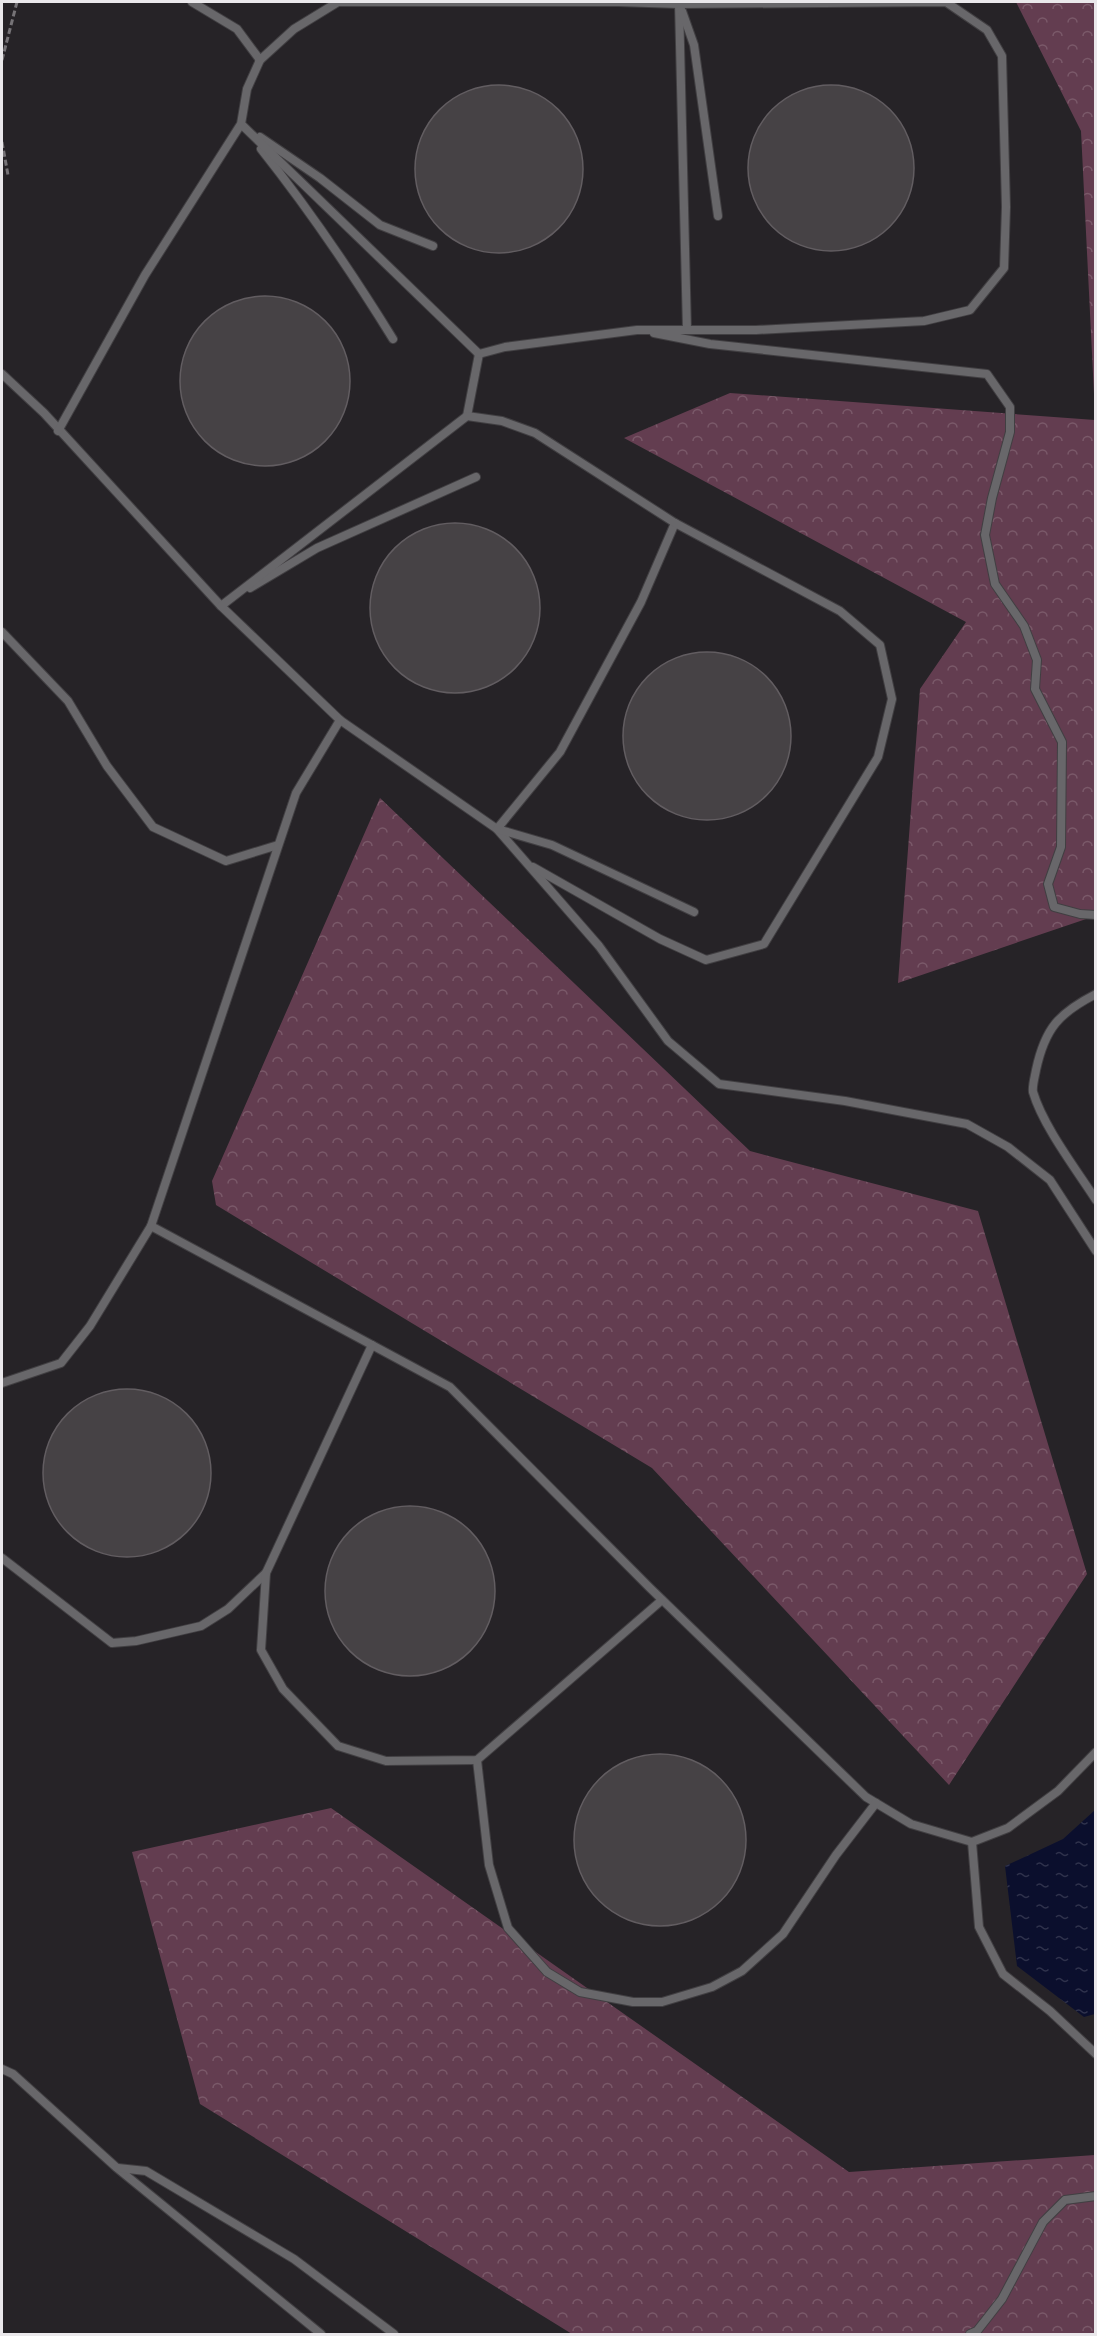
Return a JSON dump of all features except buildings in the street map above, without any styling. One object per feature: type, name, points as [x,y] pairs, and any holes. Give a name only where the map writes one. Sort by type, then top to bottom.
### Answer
[{"type":"lane","points":[[192,2],[237,29],[260,60]]},
{"type":"lane","points":[[58,431],[145,275],[241,124],[247,89],[260,60],[294,29],[338,2],[679,4],[946,2],[987,30],[1002,56],[1006,207],[1004,268],[970,310],[924,321],[756,330],[637,330],[505,346],[479,354]]},
{"type":"lane","points":[[679,4],[694,45],[718,216]]},
{"type":"lane","points":[[679,4],[687,330]]},
{"type":"lane","points":[[241,124],[320,178],[380,225],[433,246]]},
{"type":"lane","points":[[241,124],[308,208],[353,273],[393,339]]},
{"type":"lane","points":[[241,124],[479,354]]},
{"type":"lane","points":[[637,330],[710,344],[987,374],[1010,407],[1010,432],[992,498],[985,536],[995,584],[1024,626],[1037,660],[1035,689],[1062,742],[1061,848],[1048,884],[1054,907],[1080,914],[1095,915]]},
{"type":"lane","points":[[221,606],[467,416],[479,354]]},
{"type":"lane","points":[[2,374],[44,413],[58,431],[221,606],[340,720],[497,829],[599,946],[668,1041],[719,1084],[845,1101],[967,1124],[1008,1147],[1050,1180],[1095,1251]]},
{"type":"lane","points":[[467,416],[502,421],[535,433],[675,524],[840,611],[880,645],[892,699],[878,757],[764,944],[706,960],[660,939],[526,863]]},
{"type":"lane","points":[[221,606],[317,548],[476,477]]},
{"type":"lane","points":[[497,829],[560,752],[641,602],[675,524]]},
{"type":"lane","points":[[2,632],[68,701],[107,766],[153,827],[226,861],[278,845]]},
{"type":"lane","points":[[2,1383],[61,1363],[90,1326],[151,1226],[296,793],[340,720]]},
{"type":"lane","points":[[497,829],[552,845],[694,912]]},
{"type":"lane","points":[[1095,994],[1075,1005],[1051,1026],[1039,1056],[1032,1090],[1046,1121],[1095,1200]]},
{"type":"lane","points":[[151,1226],[450,1387],[662,1600],[866,1797],[910,1824],[972,1842],[1008,1828],[1058,1791],[1095,1752]]},
{"type":"lane","points":[[2,1558],[112,1643],[136,1641],[201,1626],[228,1610],[266,1573],[372,1345]]},
{"type":"lane","points":[[266,1573],[261,1650],[283,1689],[338,1746],[386,1761],[477,1760],[662,1600]]},
{"type":"lane","points":[[477,1760],[489,1866],[508,1928],[547,1972],[580,1992],[633,2002],[662,2002],[712,1988],[742,1971],[783,1934],[836,1856],[876,1803]]},
{"type":"lane","points":[[972,1842],[979,1927],[1003,1974],[1050,2011],[1095,2054]]},
{"type":"lane","points":[[2,2069],[13,2074],[117,2168],[321,2334]]},
{"type":"lane","points":[[117,2168],[146,2171],[294,2259],[394,2334]]},
{"type":"lane","points":[[970,2334],[977,2331],[1002,2299],[1043,2222],[1065,2200],[1095,2196]]},
{"type":"path","points":[[2,60],[17,2]]},
{"type":"path","points":[[2,142],[8,175]]},
{"type":"green space","points":[[1016,2],[1095,2],[1095,414],[1081,131]]},
{"type":"green space","points":[[730,393],[1095,420],[1095,916],[898,983],[920,689],[966,622],[624,438]]},
{"type":"green space","points":[[380,798],[750,1151],[978,1211],[1087,1574],[949,1785],[652,1468],[216,1205],[212,1181]]},
{"type":"green space","points":[[331,1808],[849,2172],[1095,2155],[1095,2334],[572,2334],[200,2104],[132,1852]]},
{"type":"water","points":[[1095,1810],[1095,2014],[1084,2017],[1017,1966],[1005,1866],[1063,1839]]}]
